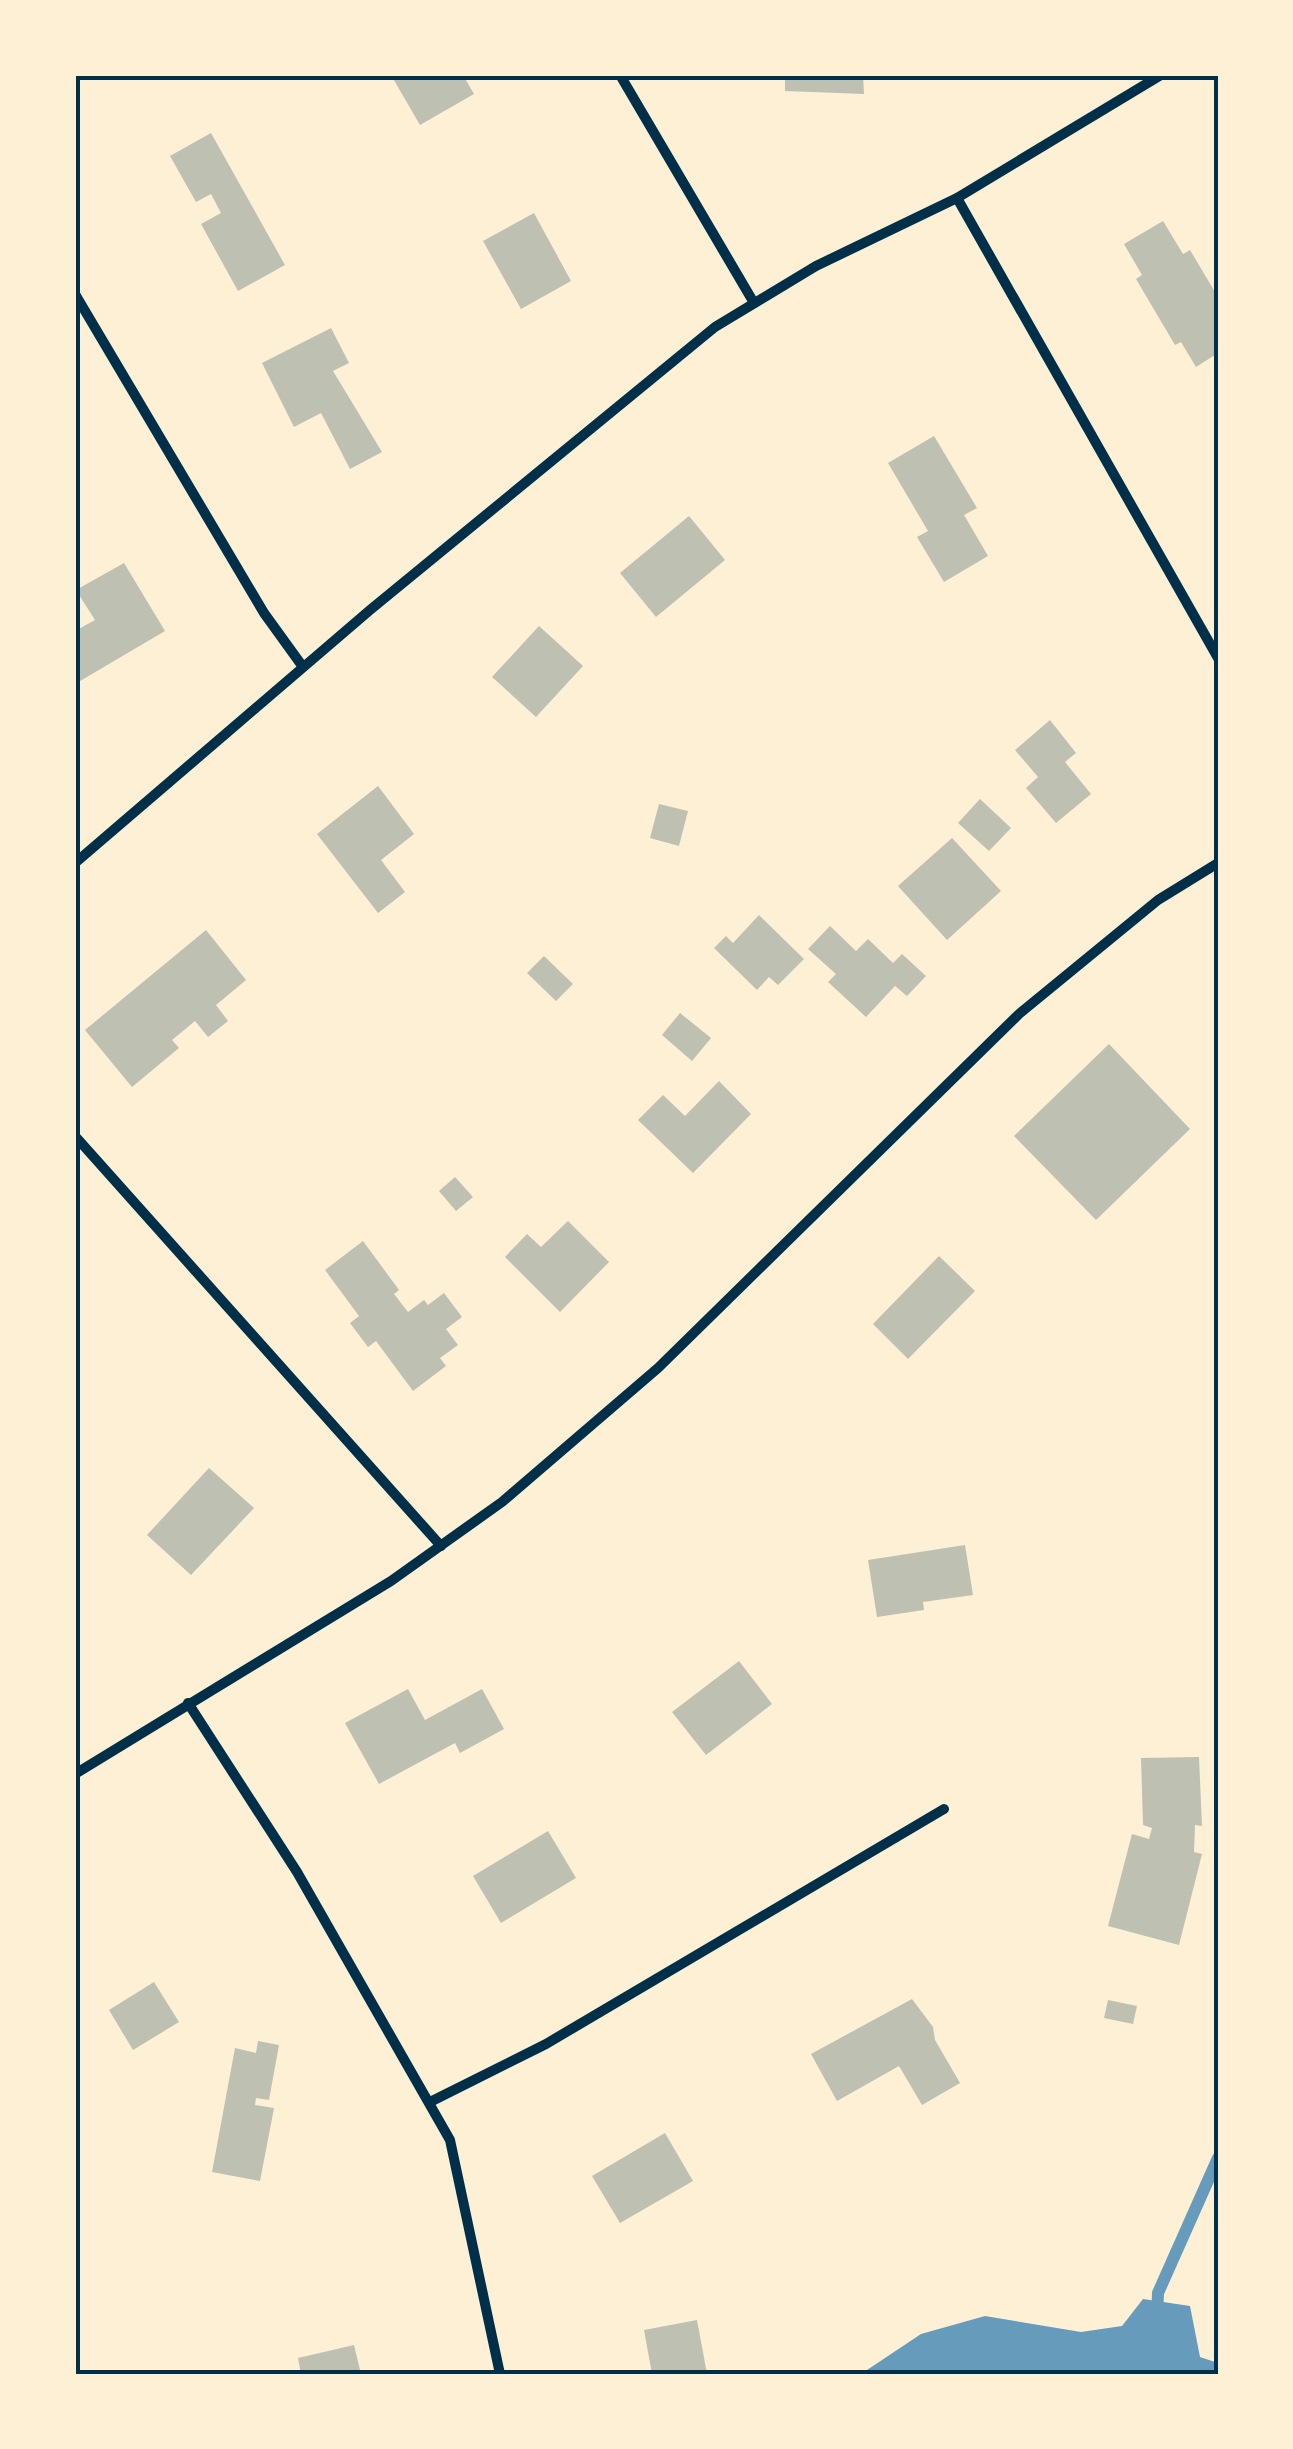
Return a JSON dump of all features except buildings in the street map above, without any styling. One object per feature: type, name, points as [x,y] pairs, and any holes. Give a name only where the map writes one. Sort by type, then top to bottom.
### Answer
[{"type":"street","points":[[620,75],[754,303]]},
{"type":"street","points":[[75,863],[715,326],[816,266],[957,198],[1161,75]]},
{"type":"street","points":[[957,198],[1218,658]]},
{"type":"street","points":[[75,294],[264,613],[303,668]]},
{"type":"street","points":[[75,1774],[441,1546],[502,1502],[658,1368],[1018,1014],[1158,900],[1218,862]]},
{"type":"street","points":[[75,1136],[441,1546]]},
{"type":"street","points":[[188,1703],[297,1872],[450,2140],[500,2374]]},
{"type":"street","points":[[430,2102],[546,2044],[944,1810]]},
{"type":"water","points":[[1143,2299],[1190,2306],[1200,2357],[1218,2363],[1218,2374],[861,2374],[921,2334],[985,2316],[1081,2332],[1122,2326]]},
{"type":"waterway","points":[[1157,2317],[1158,2293],[1218,2158]]}]
